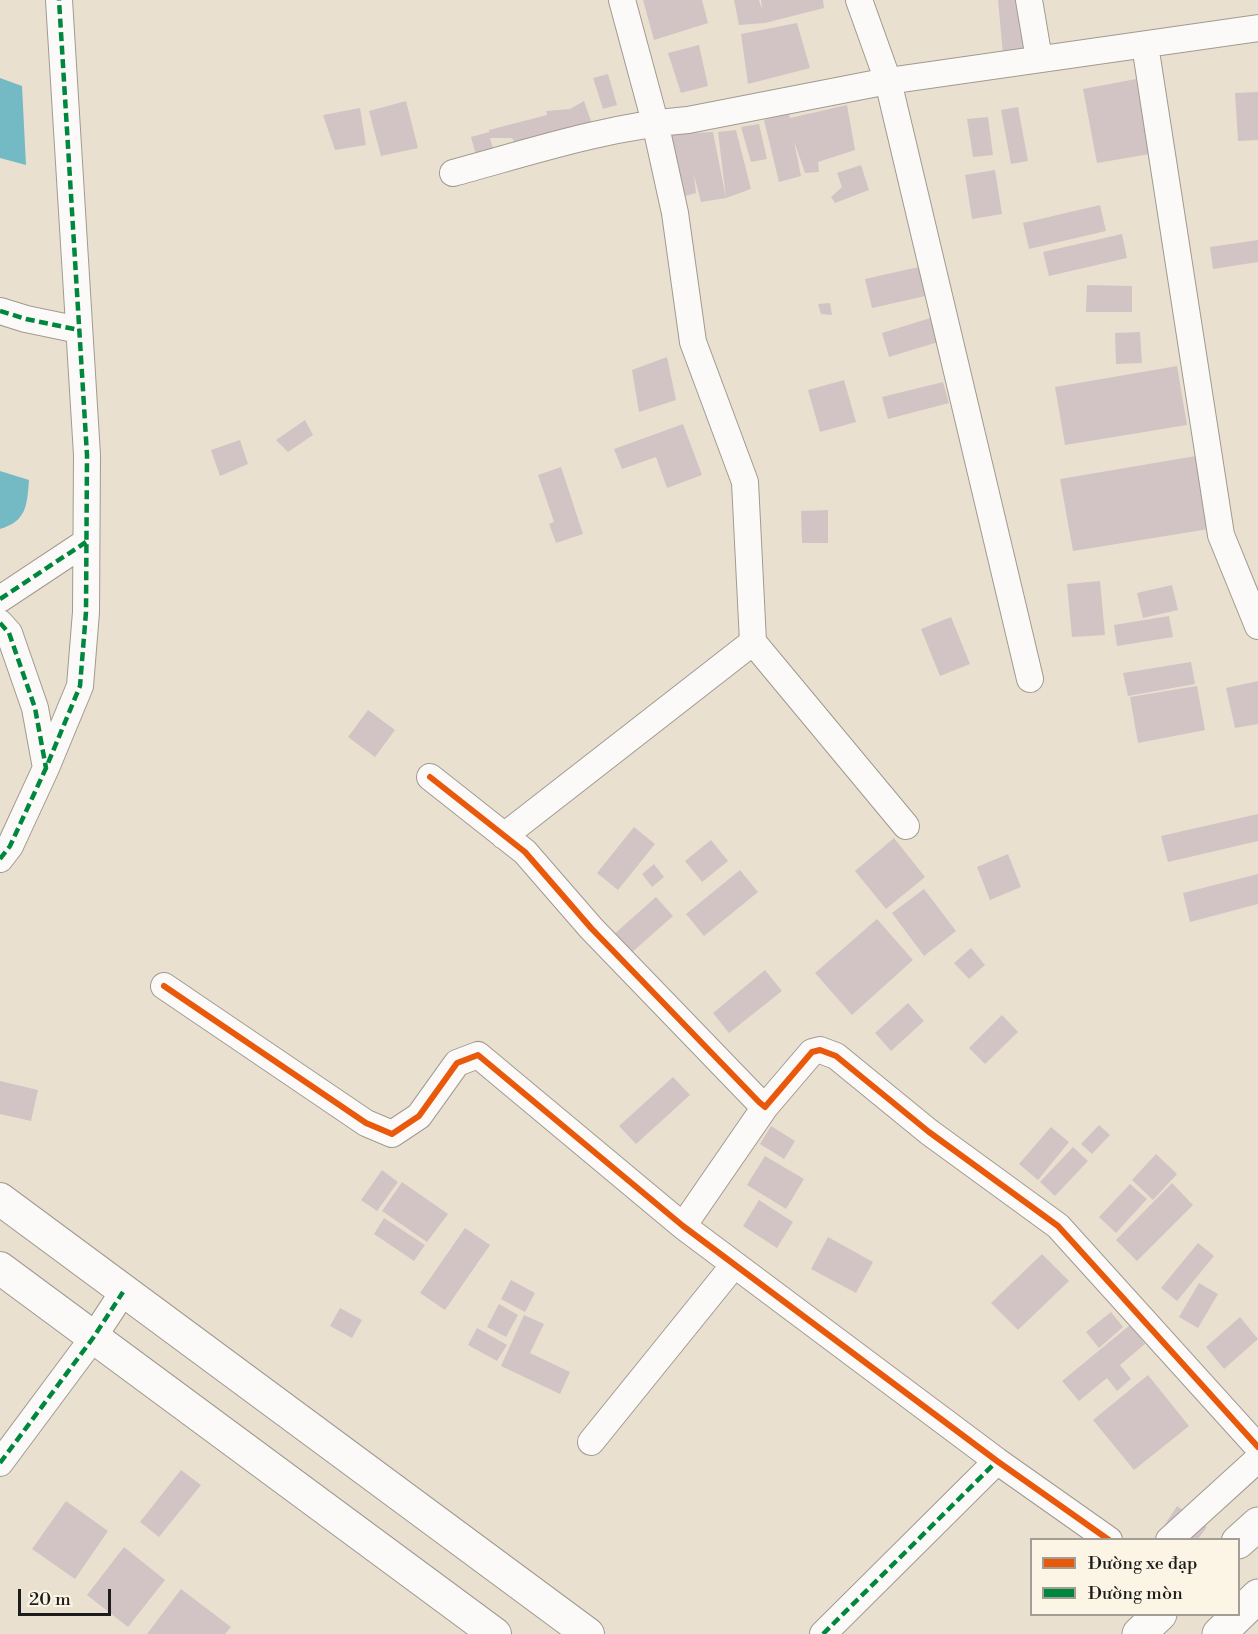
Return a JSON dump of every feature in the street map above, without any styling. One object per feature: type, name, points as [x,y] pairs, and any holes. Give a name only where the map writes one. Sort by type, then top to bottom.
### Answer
[{"type":"main road","points":[[1240,1541],[1258,1524]]},
{"type":"main road","points":[[1240,1614],[1258,1596]]},
{"type":"main road","points":[[1139,1634],[1158,1616]]},
{"type":"main road","points":[[1219,1634],[1237,1616]]},
{"type":"street","points":[[0,859],[10,846],[80,686],[86,612],[87,455],[59,0]]},
{"type":"street","points":[[622,0],[656,122],[675,213],[693,342],[745,482],[753,642],[906,826]]},
{"type":"street","points":[[859,0],[888,81],[1030,679]]},
{"type":"street","points":[[1029,0],[1039,59]]},
{"type":"street","points":[[453,173],[576,140],[656,122],[688,120],[888,81],[1258,28]]},
{"type":"street","points":[[1145,45],[1221,535],[1258,626]]},
{"type":"street","points":[[0,311],[79,330]]},
{"type":"street","points":[[0,599],[86,542]]},
{"type":"street","points":[[0,623],[9,633],[35,708],[46,768]]},
{"type":"street","points":[[504,836],[753,642]]},
{"type":"street","points":[[430,777],[525,852],[591,928],[741,1085],[765,1107]]},
{"type":"street","points":[[164,986],[366,1123],[392,1134],[419,1116],[457,1063],[478,1055],[683,1226],[997,1461],[1108,1538]]},
{"type":"street","points":[[683,1226],[765,1107],[812,1052],[820,1050],[836,1056],[929,1132],[1058,1226],[1258,1447]]},
{"type":"street","points":[[0,1199],[588,1634]]},
{"type":"street","points":[[591,1442],[734,1265]]},
{"type":"street","points":[[0,1268],[495,1634]]},
{"type":"street","points":[[0,1463],[93,1338],[123,1292]]},
{"type":"street","points":[[1170,1538],[1258,1459]]},
{"type":"street","points":[[824,1634],[997,1461]]},
{"type":"water","points":[[0,78],[22,86],[26,165],[0,158]]},
{"type":"water","points":[[0,471],[29,480],[26,504],[21,517],[9,526],[0,529]]},
{"type":"building","points":[[643,0],[702,0],[708,23],[654,40]]},
{"type":"building","points":[[734,0],[759,0],[762,10],[761,0],[823,0],[824,8],[765,23],[739,25]]},
{"type":"building","points":[[998,0],[1024,0],[1029,50],[1003,54]]},
{"type":"building","points":[[797,23],[810,68],[748,84],[741,34]]},
{"type":"building","points":[[699,45],[708,86],[681,93],[668,53]]},
{"type":"building","points":[[608,74],[617,105],[603,109],[593,78]]},
{"type":"building","points":[[1136,79],[1150,154],[1097,163],[1083,89]]},
{"type":"building","points":[[1258,92],[1258,140],[1238,141],[1235,93]]},
{"type":"building","points":[[406,101],[418,148],[381,156],[369,111]]},
{"type":"building","points":[[584,101],[592,124],[516,145],[512,138],[490,138],[495,155],[477,159],[471,137],[547,115],[546,111],[570,109]]},
{"type":"building","points":[[847,105],[855,150],[818,162],[819,172],[805,173],[794,141],[801,176],[779,182],[764,120],[789,113],[790,118]]},
{"type":"building","points":[[1018,107],[1028,161],[1011,164],[1001,110]]},
{"type":"building","points":[[360,108],[366,145],[335,150],[323,115]]},
{"type":"building","points":[[988,117],[993,155],[973,157],[967,119]]},
{"type":"building","points":[[759,124],[767,159],[751,162],[741,127]]},
{"type":"building","points":[[736,130],[751,189],[726,198],[718,132]]},
{"type":"building","points":[[713,132],[726,198],[701,202],[694,175],[696,193],[678,198],[669,134]]},
{"type":"building","points":[[861,165],[869,190],[835,203],[831,197],[842,187],[837,173]]},
{"type":"building","points":[[995,170],[1002,214],[972,219],[965,175]]},
{"type":"building","points":[[1100,205],[1106,231],[1029,249],[1023,223]]},
{"type":"building","points":[[1122,234],[1127,258],[1049,276],[1043,252]]},
{"type":"building","points":[[1258,240],[1258,262],[1213,269],[1210,247]]},
{"type":"building","points":[[923,266],[930,295],[872,308],[865,279]]},
{"type":"building","points":[[1087,285],[1132,286],[1132,312],[1086,312]]},
{"type":"building","points":[[830,303],[832,315],[821,314],[818,304]]},
{"type":"building","points":[[940,315],[948,339],[889,357],[882,333]]},
{"type":"building","points":[[1140,332],[1142,363],[1116,364],[1115,333]]},
{"type":"building","points":[[667,357],[676,400],[639,412],[632,370]]},
{"type":"building","points":[[1177,366],[1187,425],[1065,445],[1055,387]]},
{"type":"building","points":[[844,380],[856,422],[820,432],[808,390]]},
{"type":"building","points":[[943,382],[949,403],[888,419],[882,397]]},
{"type":"building","points":[[305,420],[313,435],[288,452],[276,440]]},
{"type":"building","points":[[683,424],[702,475],[667,488],[656,457],[622,469],[614,449]]},
{"type":"building","points":[[240,440],[248,464],[220,476],[211,450]]},
{"type":"building","points":[[1196,456],[1209,529],[1073,551],[1060,479]]},
{"type":"building","points":[[561,467],[583,534],[556,543],[549,524],[554,522],[538,475]]},
{"type":"building","points":[[828,510],[828,543],[802,543],[801,511]]},
{"type":"building","points":[[1100,581],[1105,635],[1072,637],[1067,584]]},
{"type":"building","points":[[1172,585],[1178,610],[1143,618],[1137,593]]},
{"type":"building","points":[[1169,616],[1173,637],[1117,646],[1114,625]]},
{"type":"building","points":[[951,617],[970,664],[940,676],[921,629]]},
{"type":"building","points":[[1191,662],[1195,684],[1128,696],[1123,673]]},
{"type":"building","points":[[1258,681],[1258,724],[1235,728],[1226,688]]},
{"type":"building","points":[[1197,686],[1205,730],[1138,743],[1130,697]]},
{"type":"building","points":[[368,710],[395,730],[375,757],[348,737]]},
{"type":"building","points":[[1258,814],[1258,841],[1168,862],[1161,836]]},
{"type":"building","points":[[634,827],[655,844],[618,890],[597,873]]},
{"type":"building","points":[[894,838],[925,877],[886,909],[855,871]]},
{"type":"building","points":[[711,840],[728,861],[702,882],[685,861]]},
{"type":"building","points":[[1008,854],[1021,887],[990,900],[977,867]]},
{"type":"building","points":[[654,864],[664,877],[652,887],[642,874]]},
{"type":"building","points":[[740,870],[758,892],[704,936],[686,914]]},
{"type":"building","points":[[1258,874],[1258,904],[1190,922],[1183,893]]},
{"type":"building","points":[[924,889],[956,931],[924,956],[892,913]]},
{"type":"building","points":[[656,897],[673,916],[630,954],[613,935]]},
{"type":"building","points":[[877,919],[913,960],[852,1015],[815,973]]},
{"type":"building","points":[[971,948],[985,965],[969,979],[954,963]]},
{"type":"building","points":[[765,970],[782,991],[729,1033],[713,1013]]},
{"type":"building","points":[[908,1003],[924,1021],[891,1051],[875,1033]]},
{"type":"building","points":[[1002,1015],[1018,1032],[985,1064],[969,1048]]},
{"type":"building","points":[[673,1077],[690,1095],[636,1144],[619,1126]]},
{"type":"building","points":[[0,1081],[38,1090],[31,1121],[0,1114]]},
{"type":"building","points":[[1099,1125],[1110,1135],[1092,1154],[1081,1144]]},
{"type":"building","points":[[771,1126],[795,1141],[784,1159],[760,1144]]},
{"type":"building","points":[[1051,1127],[1069,1142],[1038,1180],[1019,1164]]},
{"type":"building","points":[[1073,1147],[1088,1161],[1055,1196],[1040,1182]]},
{"type":"building","points":[[1156,1154],[1177,1174],[1153,1200],[1132,1180]]},
{"type":"building","points":[[765,1156],[804,1179],[786,1209],[747,1185]]},
{"type":"building","points":[[382,1170],[398,1182],[377,1211],[361,1200]]},
{"type":"building","points":[[402,1182],[448,1214],[427,1242],[382,1211]]},
{"type":"building","points":[[1172,1183],[1193,1205],[1137,1261],[1116,1240]]},
{"type":"building","points":[[1130,1184],[1147,1199],[1116,1233],[1099,1217]]},
{"type":"building","points":[[759,1200],[793,1222],[777,1248],[743,1226]]},
{"type":"building","points":[[384,1218],[425,1245],[414,1261],[374,1234]]},
{"type":"building","points":[[465,1228],[490,1245],[445,1310],[420,1293]]},
{"type":"building","points":[[828,1237],[873,1262],[856,1293],[811,1269]]},
{"type":"building","points":[[1198,1243],[1214,1256],[1177,1301],[1161,1288]]},
{"type":"building","points":[[1042,1254],[1069,1281],[1018,1330],[991,1303]]},
{"type":"building","points":[[511,1280],[535,1293],[525,1312],[501,1299]]},
{"type":"building","points":[[1199,1283],[1218,1294],[1198,1328],[1179,1317]]},
{"type":"building","points":[[499,1304],[518,1315],[506,1337],[487,1327]]},
{"type":"building","points":[[340,1308],[362,1320],[352,1338],[330,1326]]},
{"type":"building","points":[[1111,1312],[1123,1327],[1099,1348],[1086,1332]]},
{"type":"building","points":[[524,1315],[544,1324],[530,1353],[570,1372],[560,1394],[501,1366]]},
{"type":"building","points":[[1240,1317],[1258,1339],[1224,1369],[1206,1347]]},
{"type":"building","points":[[1130,1325],[1145,1344],[1120,1365],[1131,1379],[1117,1391],[1107,1378],[1079,1401],[1062,1381]]},
{"type":"building","points":[[477,1328],[507,1345],[497,1361],[468,1345]]},
{"type":"building","points":[[1148,1375],[1189,1426],[1134,1470],[1093,1420]]},
{"type":"building","points":[[181,1470],[201,1485],[159,1537],[140,1522]]},
{"type":"building","points":[[66,1501],[108,1531],[75,1579],[32,1549]]},
{"type":"building","points":[[1177,1506],[1207,1527],[1199,1538],[1176,1538],[1162,1529]]},
{"type":"building","points":[[124,1547],[165,1580],[128,1627],[87,1595]]},
{"type":"building","points":[[181,1589],[231,1627],[225,1634],[147,1634]]},
{"type":"marked path","points":[[0,859],[10,846],[80,686],[86,612],[87,455],[59,0]]},
{"type":"marked path","points":[[0,311],[79,330]]},
{"type":"marked path","points":[[0,599],[86,542]]},
{"type":"marked path","points":[[0,623],[9,633],[35,708],[46,768]]},
{"type":"marked path","points":[[0,1463],[93,1338],[123,1292]]},
{"type":"marked path","points":[[823,1634],[997,1461]]},
{"type":"cycle path","points":[[430,777],[525,852],[591,928],[765,1107],[812,1052],[820,1050],[836,1056],[929,1132],[1058,1226],[1258,1447]]},
{"type":"cycle path","points":[[164,986],[366,1123],[392,1134],[419,1116],[457,1063],[478,1055],[683,1226],[997,1461],[1106,1538]]}]
